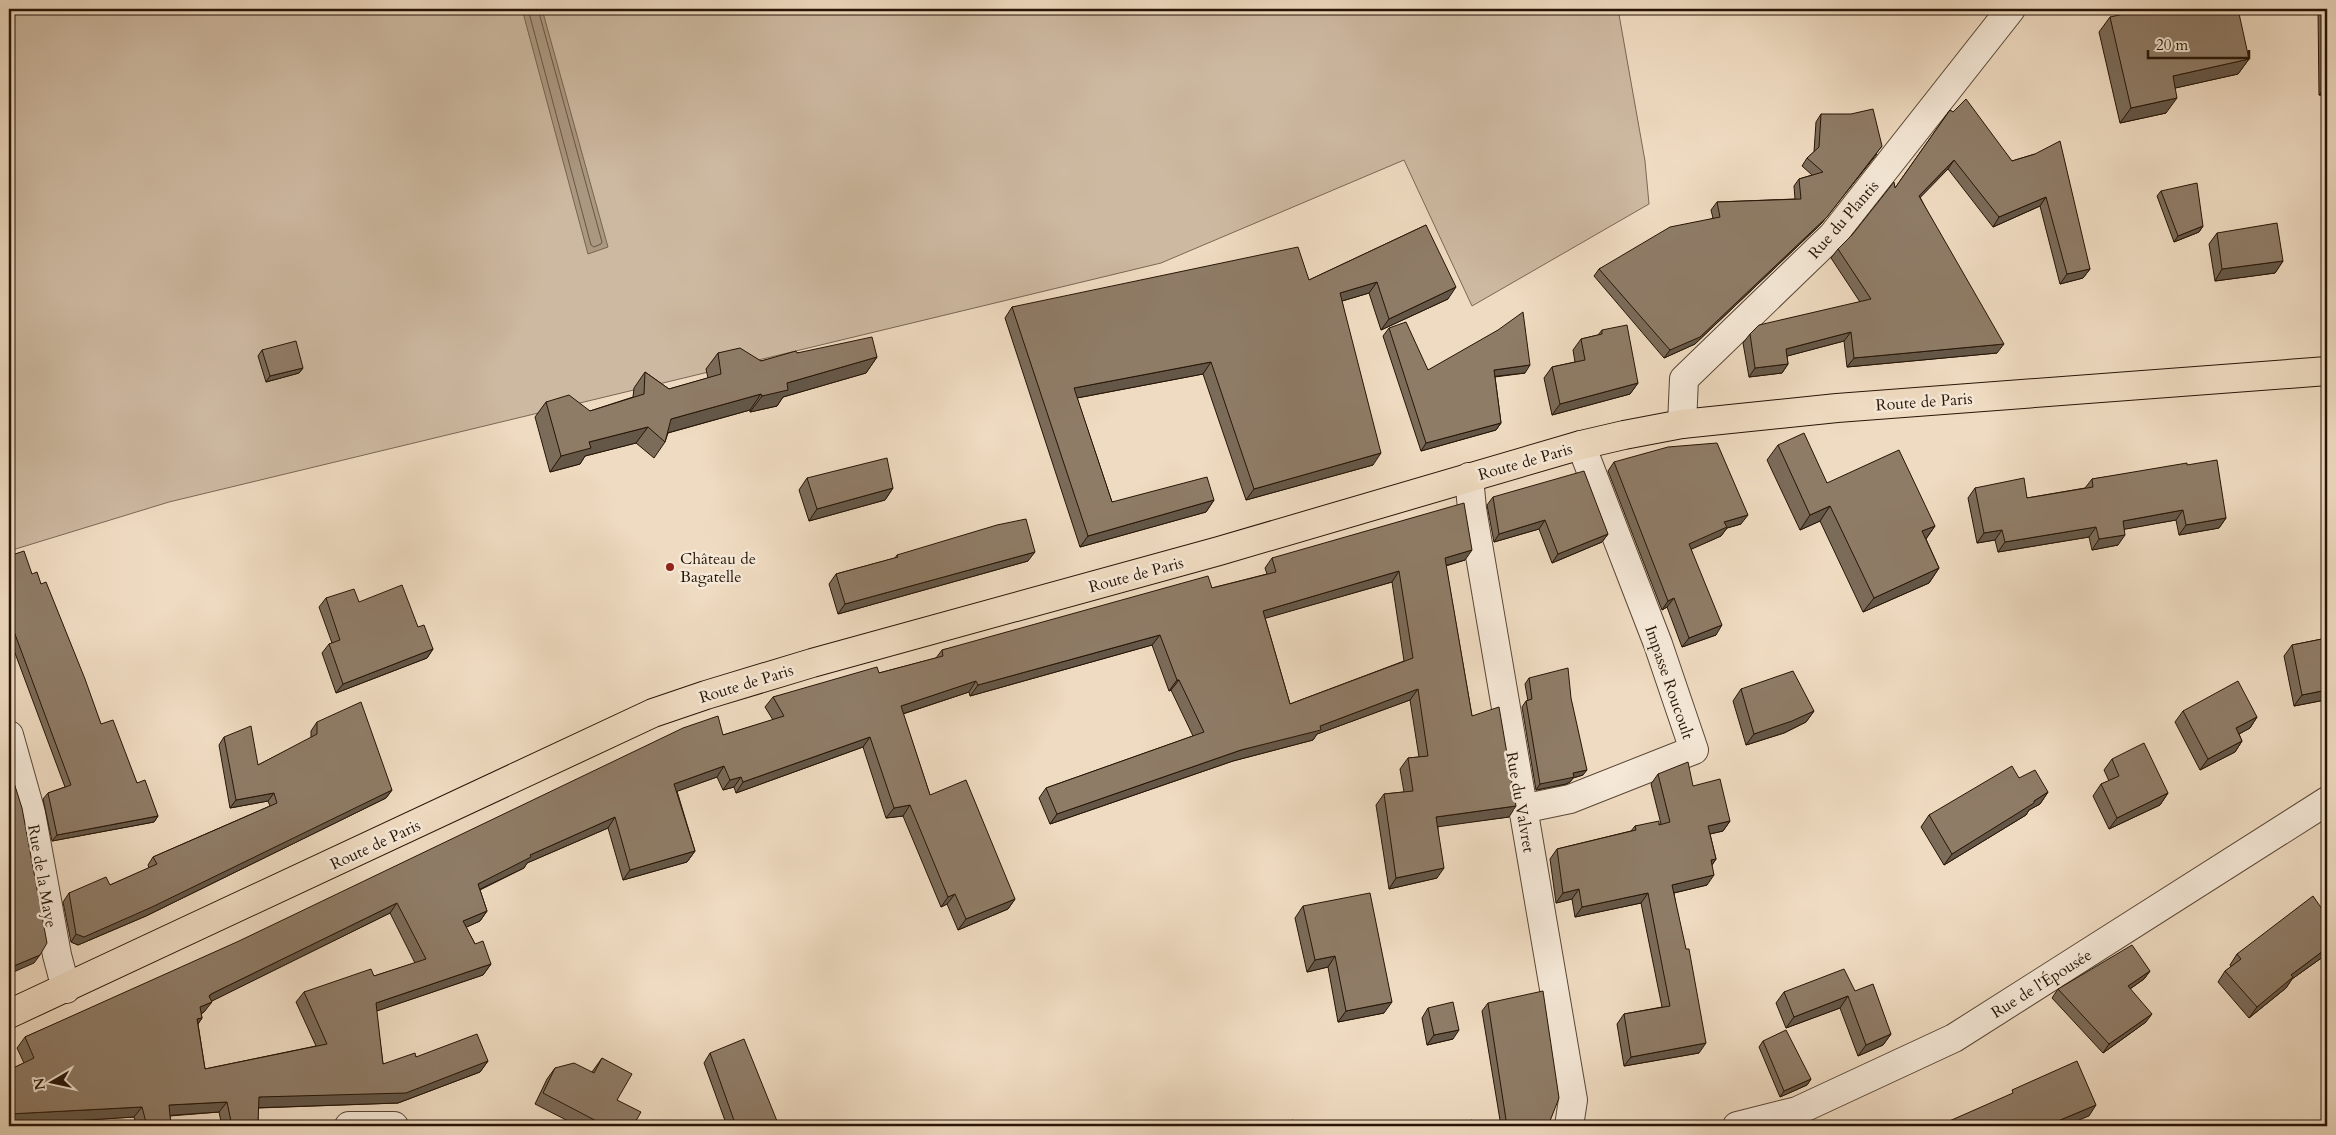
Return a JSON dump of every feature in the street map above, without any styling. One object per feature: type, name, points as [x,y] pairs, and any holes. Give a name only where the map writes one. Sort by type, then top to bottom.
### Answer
[{"type":"main road","name":"Route de Paris","points":[[9,1014],[653,713],[812,663],[1219,551],[1581,445],[1682,424],[1837,408],[2327,371]]},
{"type":"street","name":"Rue du Plantis","points":[[1682,424],[1684,379],[1832,235],[2012,9]]},
{"type":"street","name":"Impasse Roucoult","points":[[1522,809],[1570,799],[1694,750],[1658,644],[1581,445]]},
{"type":"street","name":"Rue du Valvret","points":[[1469,477],[1472,509],[1522,809],[1573,1100],[1569,1126]]},
{"type":"street","name":"Rue de la Maye","points":[[9,735],[31,813],[57,955],[66,989]]},
{"type":"street","name":"Rue de l'Épousée","points":[[1737,1126],[1797,1112],[1954,1038],[2327,801]]},
{"type":"street","points":[[349,1126],[394,1126]]},
{"type":"shaded area","points":[[9,9],[1618,9],[1645,161],[1649,204],[1472,306],[1404,160],[1161,263],[169,502],[9,551]]},
{"type":"water","points":[[522,9],[542,9],[608,247],[588,254]]},
{"type":"building","points":[[2147,9],[2238,9],[2249,59],[2173,76],[2177,98],[2131,108],[2110,17]]},
{"type":"building","points":[[2326,9],[2327,9],[2327,84]]},
{"type":"building","points":[[1966,99],[2012,161],[2035,154],[2060,141],[2090,269],[2067,274],[2046,197],[1999,217],[1954,160],[1919,196],[2004,344],[1854,358],[1851,332],[1786,349],[1788,364],[1755,368],[1750,334],[1759,325],[1871,299],[1838,249],[1852,235],[1894,182],[1895,188],[1950,110],[1953,112]]},
{"type":"building","points":[[1873,109],[1882,146],[1827,217],[1700,337],[1670,350],[1599,269],[1670,227],[1720,217],[1717,202],[1801,199],[1799,179],[1823,172],[1807,158],[1819,147],[1821,114],[1851,114]]},
{"type":"building","points":[[2197,183],[2203,226],[2178,236],[2161,191]]},
{"type":"building","points":[[2277,223],[2283,261],[2222,269],[2217,233]]},
{"type":"building","points":[[1426,225],[1456,287],[1389,319],[1377,282],[1340,293],[1381,453],[1254,489],[1211,362],[1074,388],[1112,502],[1207,477],[1214,500],[1088,536],[1012,307],[1298,247],[1309,280]]},
{"type":"building","points":[[1523,312],[1530,365],[1494,370],[1501,423],[1426,443],[1389,328],[1406,322],[1428,370],[1498,330]]},
{"type":"building","points":[[1627,325],[1638,383],[1560,404],[1552,367],[1585,360],[1581,339],[1602,334],[1602,330]]},
{"type":"building","points":[[872,337],[877,357],[787,383],[788,390],[762,396],[761,394],[671,419],[665,442],[648,427],[589,442],[591,448],[561,456],[546,402],[569,395],[590,411],[644,394],[645,372],[669,389],[721,374],[718,353],[740,348],[761,361],[796,351],[797,353]]},
{"type":"building","points":[[296,341],[303,368],[270,376],[262,350]]},
{"type":"building","points":[[1804,433],[1827,483],[1899,450],[1935,526],[1922,531],[1939,568],[1874,598],[1830,506],[1810,515],[1778,445]]},
{"type":"building","points":[[1717,443],[1748,515],[1724,522],[1727,527],[1689,544],[1722,625],[1689,638],[1674,598],[1668,601],[1614,462],[1668,447]]},
{"type":"building","points":[[887,458],[893,488],[817,509],[807,478]]},
{"type":"building","points":[[2217,460],[2226,518],[2186,525],[2183,510],[2123,521],[2125,535],[2099,539],[2096,527],[2005,542],[2002,530],[1984,533],[1975,488],[2024,478],[2027,498],[2093,487],[2092,479],[2187,463],[2187,465]]},
{"type":"building","points":[[1584,471],[1608,534],[1558,554],[1545,520],[1499,534],[1493,497]]},
{"type":"building","points":[[1464,503],[1472,550],[1445,558],[1472,716],[1499,707],[1516,806],[1436,817],[1444,868],[1396,878],[1384,794],[1413,791],[1408,758],[1428,756],[1418,689],[1320,726],[1321,730],[1241,750],[1057,814],[1046,788],[1204,732],[1179,680],[1177,680],[1160,635],[978,685],[976,681],[901,706],[930,795],[966,780],[1015,899],[966,919],[955,894],[948,897],[910,805],[894,808],[870,737],[743,782],[741,777],[730,780],[724,766],[674,784],[695,851],[630,870],[615,817],[530,855],[531,857],[478,884],[487,911],[463,921],[475,944],[483,941],[491,964],[376,1003],[383,1064],[415,1053],[416,1057],[477,1034],[488,1061],[406,1093],[259,1097],[258,1122],[296,1126],[232,1126],[227,1102],[169,1105],[171,1126],[147,1126],[142,1107],[9,1114],[9,1070],[34,1058],[25,1037],[239,941],[683,728],[718,716],[723,735],[784,716],[773,697],[877,667],[879,673],[943,656],[942,650],[1208,576],[1212,588],[1276,572],[1272,558]],"holes":[[[1399,571],[1413,658],[1290,704],[1263,611]],[[397,903],[426,959],[374,976],[371,969],[304,992],[327,1044],[205,1069],[197,1019],[202,1018],[200,1007],[212,1002],[209,996],[211,994]]]},
{"type":"building","points":[[1026,519],[1035,552],[845,604],[836,574],[898,557],[897,555],[997,525]]},
{"type":"building","points":[[24,551],[32,574],[37,572],[41,584],[46,582],[101,724],[113,720],[137,783],[145,780],[158,816],[57,835],[48,793],[71,785],[9,618],[9,556]]},
{"type":"building","points":[[402,585],[418,627],[424,625],[433,649],[343,684],[329,644],[340,640],[326,598],[354,589],[359,602]]},
{"type":"building","points":[[2327,638],[2327,690],[2302,695],[2292,645]]},
{"type":"building","points":[[1568,668],[1571,698],[1587,770],[1573,773],[1574,777],[1540,784],[1526,701],[1532,699],[1529,678]]},
{"type":"building","points":[[1793,671],[1814,711],[1754,734],[1741,689]]},
{"type":"building","points":[[2238,681],[2257,717],[2236,728],[2242,741],[2208,759],[2183,711]]},
{"type":"building","points":[[361,702],[392,790],[152,907],[84,937],[76,934],[69,893],[106,877],[110,885],[157,864],[153,857],[277,803],[274,793],[236,800],[224,737],[251,726],[258,765],[317,734],[317,722]]},
{"type":"building","points":[[2144,743],[2168,793],[2117,818],[2101,784],[2119,776],[2112,759]]},
{"type":"building","points":[[1688,762],[1693,786],[1720,779],[1730,821],[1708,826],[1716,859],[1711,860],[1714,875],[1672,885],[1686,949],[1689,949],[1706,1043],[1631,1057],[1624,1014],[1670,1006],[1648,893],[1582,907],[1579,889],[1563,893],[1557,849],[1636,830],[1635,826],[1659,821],[1659,825],[1670,822],[1658,774]]},
{"type":"building","points":[[2012,766],[2019,778],[2035,770],[2048,792],[2034,801],[2034,803],[1952,854],[1929,815]]},
{"type":"building","points":[[9,767],[22,808],[47,943],[40,955],[9,968]]},
{"type":"building","points":[[1370,893],[1392,1002],[1346,1011],[1335,956],[1315,960],[1303,906]]},
{"type":"building","points":[[2313,896],[2327,916],[2327,948],[2291,975],[2293,977],[2257,1007],[2225,971],[2241,959],[2237,954]]},
{"type":"building","points":[[2132,945],[2150,971],[2128,986],[2152,1014],[2109,1044],[2058,989]]},
{"type":"building","points":[[1844,969],[1855,991],[1873,984],[1891,1034],[1866,1045],[1848,996],[1794,1017],[1784,992]]},
{"type":"building","points":[[1543,991],[1559,1098],[1548,1126],[1507,1126],[1488,1003]]},
{"type":"building","points":[[1453,1002],[1459,1030],[1434,1035],[1428,1008]]},
{"type":"building","points":[[1786,1030],[1811,1079],[1784,1091],[1763,1041]]},
{"type":"building","points":[[744,1039],[779,1126],[736,1126],[710,1053]]},
{"type":"building","points":[[602,1058],[632,1074],[617,1100],[641,1112],[633,1126],[606,1126],[543,1093],[555,1068],[574,1063],[594,1073]]},
{"type":"building","points":[[2077,1061],[2096,1105],[2046,1126],[1938,1126],[2013,1093],[2012,1090]]},
{"type":"building","points":[[1293,1120],[1294,1126],[1274,1126]]},
{"type":"building","points":[[1471,1120],[1486,1126],[1469,1126]]},
{"type":"place","name":"Château de Bagatelle","points":[[670,567]]}]
